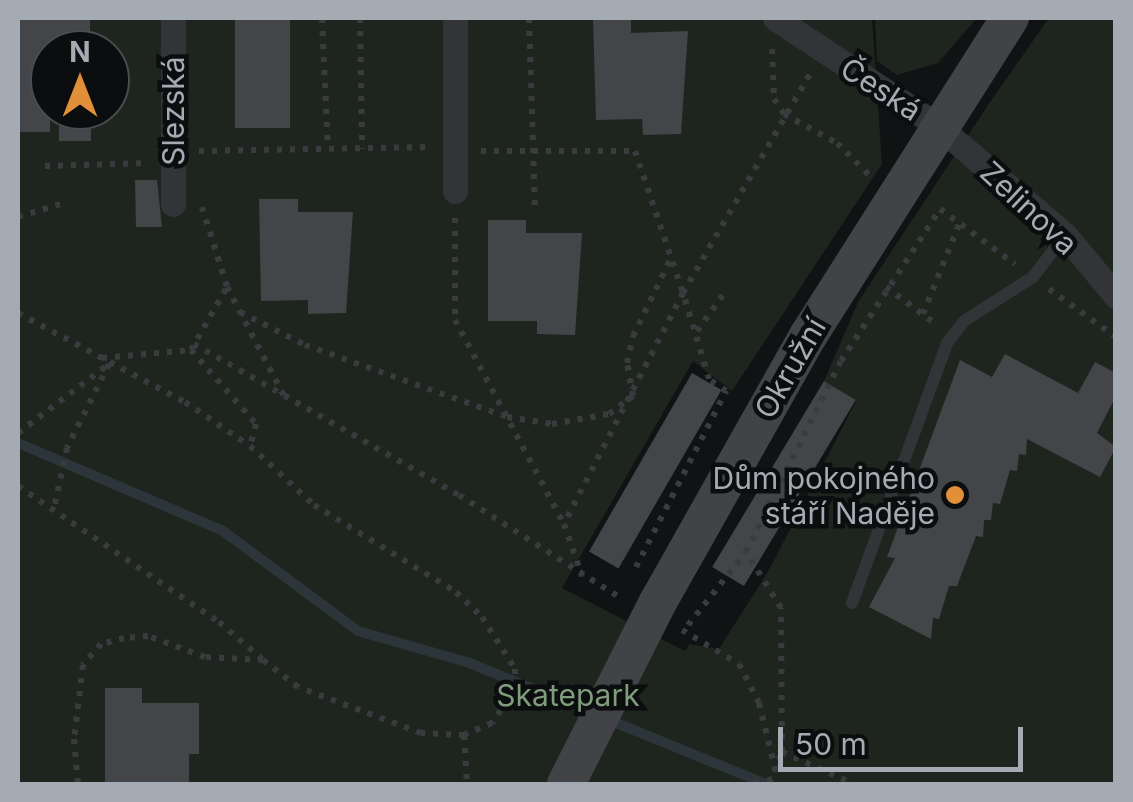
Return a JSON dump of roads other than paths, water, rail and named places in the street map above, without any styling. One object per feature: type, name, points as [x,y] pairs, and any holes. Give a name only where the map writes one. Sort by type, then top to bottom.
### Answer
[{"type":"street","name":"Slezská","points":[[173,18],[173,198]]},
{"type":"street","points":[[455,18],[455,191]]},
{"type":"street","name":"Česká","points":[[775,18],[938,126]]},
{"type":"street","name":"Okružní","points":[[566,784],[644,604],[938,126],[1010,18]]},
{"type":"street","name":"Zelinova","points":[[938,126],[1064,235],[1116,296]]},
{"type":"lane","points":[[852,603],[953,336],[964,321],[1033,277],[1064,235]]},
{"type":"waterway","points":[[18,443],[223,531],[358,631],[467,662],[766,784]]},
{"type":"place","name":"Dům pokojného stáří Naděje","points":[[955,495]]},
{"type":"park label","name":"Skatepark","points":[[568,695]]}]
